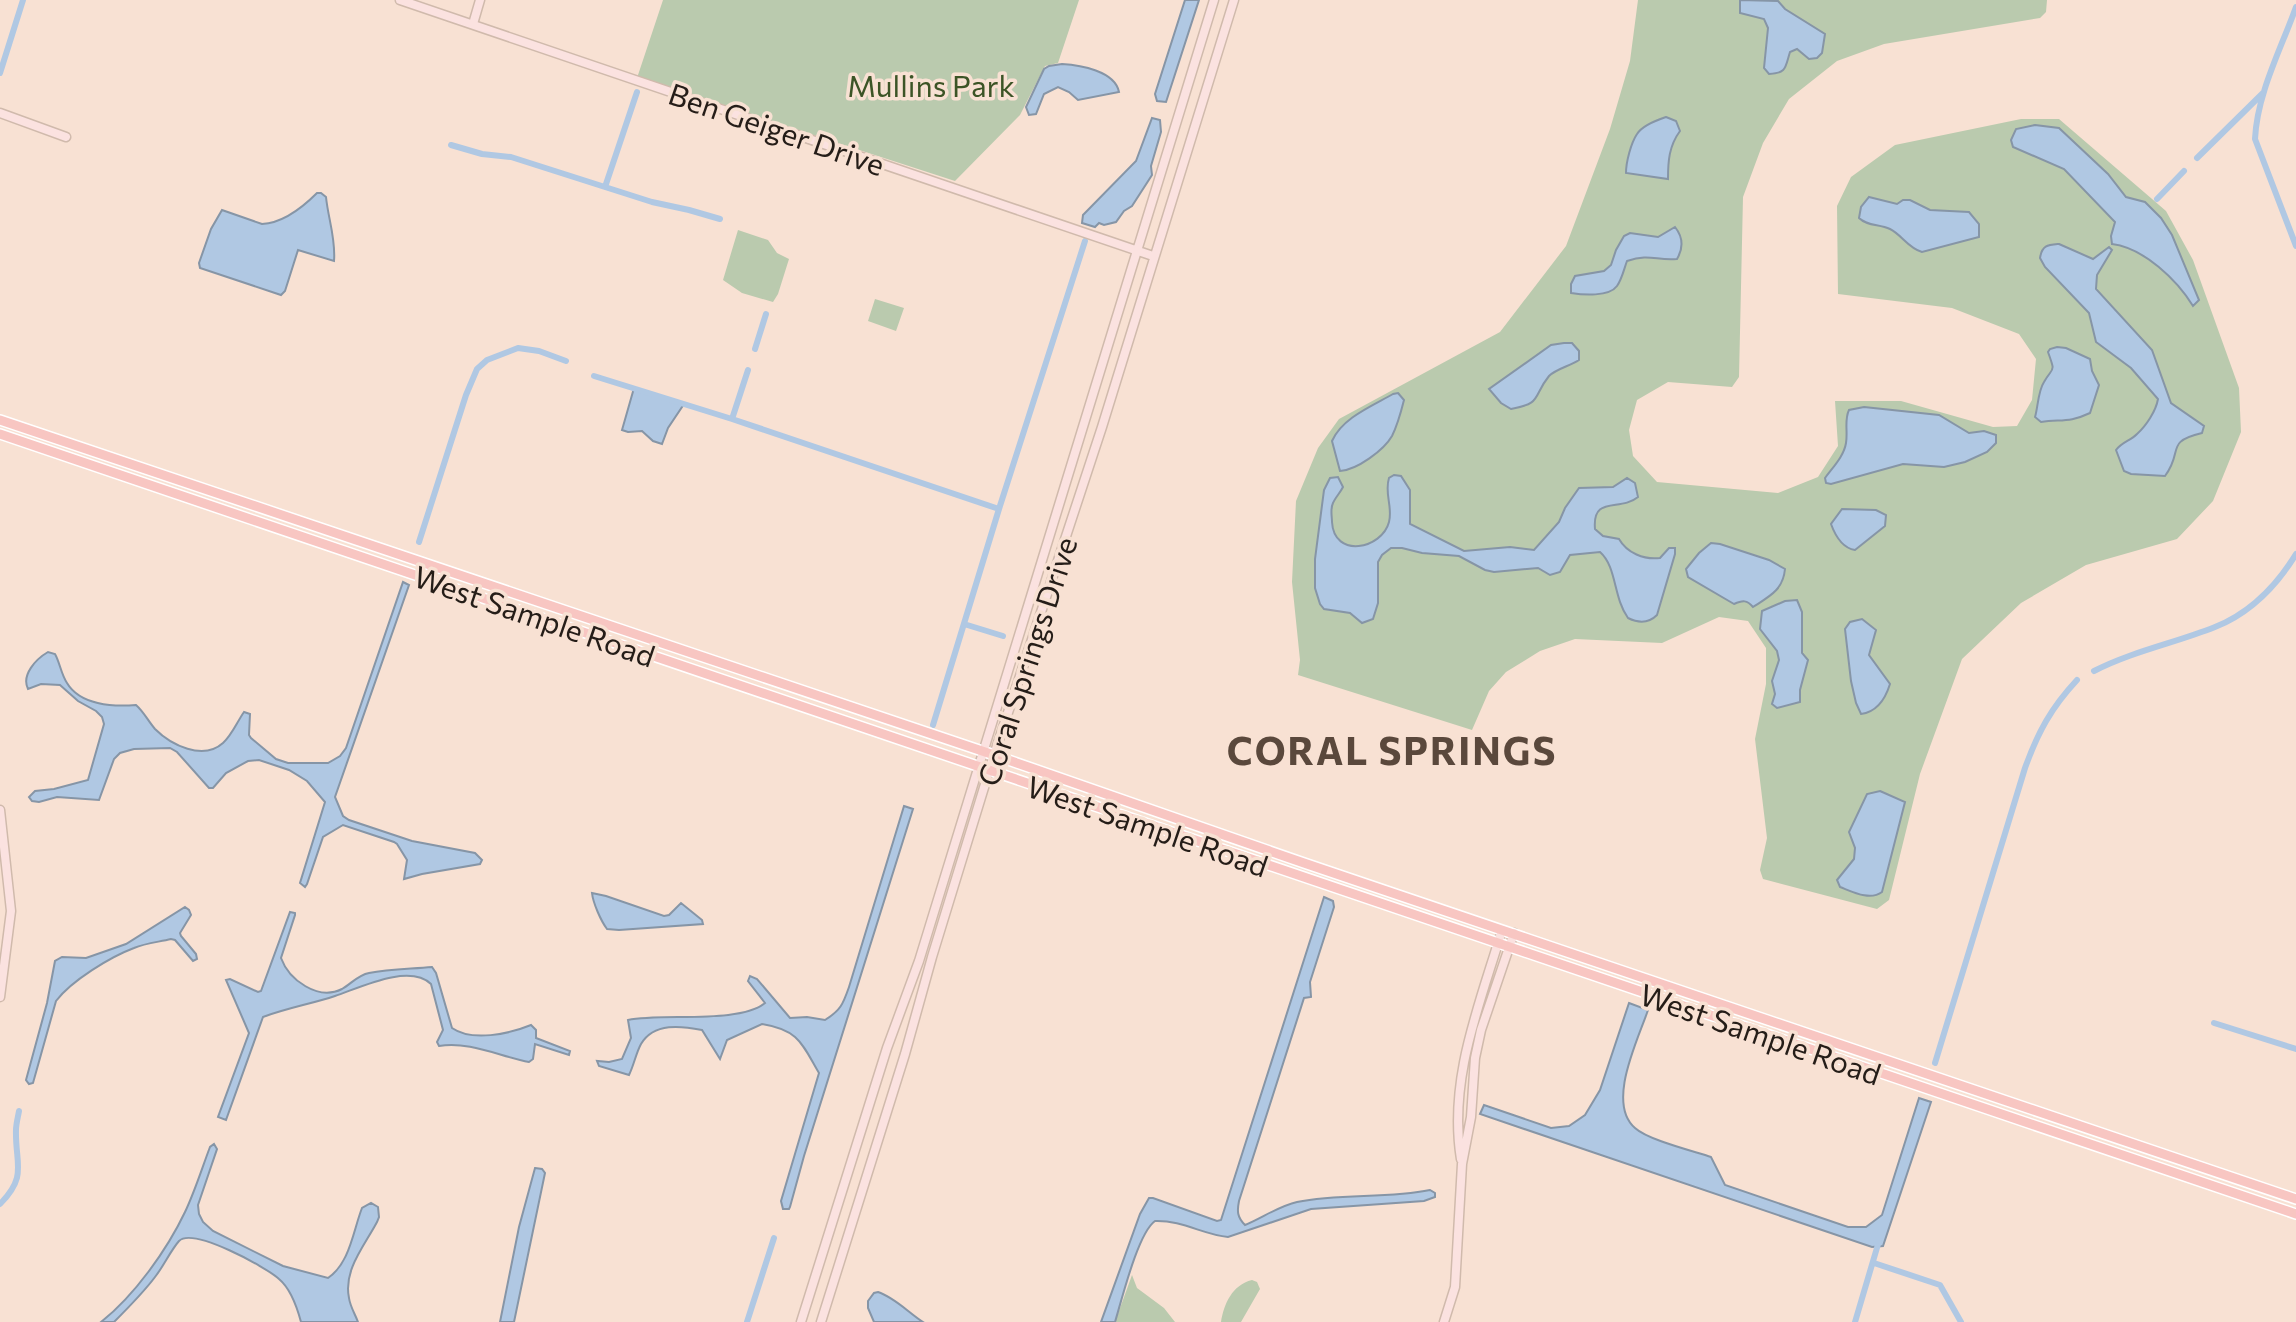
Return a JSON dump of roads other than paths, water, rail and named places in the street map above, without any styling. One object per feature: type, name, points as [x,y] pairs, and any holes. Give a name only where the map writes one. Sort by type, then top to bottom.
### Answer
[{"type":"main road","name":"Ben Geiger Drive","points":[[400,0],[1153,256]]},
{"type":"main road","points":[[473,24],[480,0]]},
{"type":"main road","name":"Coral Springs Drive","points":[[801,1322],[887,1048],[919,961],[1214,0]]},
{"type":"main road","name":"Coral Springs Drive","points":[[821,1322],[989,771],[1102,427],[1234,0]]},
{"type":"main road","points":[[2,115],[66,137]]},
{"type":"main road","name":"West Sample Road","points":[[0,420],[2296,1199]]},
{"type":"main road","name":"West Sample Road","points":[[0,434],[2296,1214]]},
{"type":"main road","points":[[125,476],[152,478],[160,474]]},
{"type":"main road","points":[[156,487],[168,483],[198,493],[226,496]]},
{"type":"main road","points":[[642,651],[675,657],[685,650]]},
{"type":"main road","points":[[679,664],[686,660],[718,662]]},
{"type":"main road","points":[[0,810],[11,911],[0,997]]},
{"type":"main road","points":[[1444,1322],[1455,1287],[1462,1164],[1459,1135],[1462,1071],[1469,1034],[1502,930]]},
{"type":"main road","points":[[1462,1164],[1469,1133],[1479,1039],[1514,933]]},
{"type":"water","points":[[1185,0],[1199,0],[1166,102],[1157,101],[1155,94]]},
{"type":"water","points":[[1740,0],[1778,1],[1785,9],[1825,34],[1822,53],[1817,58],[1809,59],[1797,49],[1790,52],[1782,71],[1769,74],[1764,68],[1768,28],[1764,19],[1740,13]]},
{"type":"water","points":[[1062,64],[1104,74],[1119,92],[1078,100],[1058,87],[1044,94],[1036,114],[1029,115],[1026,107],[1044,69]]},
{"type":"water","points":[[1666,117],[1676,121],[1680,131],[1670,154],[1668,179],[1626,173],[1629,153],[1639,131]]},
{"type":"water","points":[[1152,118],[1160,120],[1161,132],[1151,166],[1152,175],[1132,206],[1116,222],[1099,223],[1095,227],[1082,223],[1083,215],[1136,161]]},
{"type":"water","points":[[2035,125],[2059,128],[2108,174],[2126,197],[2145,202],[2161,218],[2172,235],[2199,300],[2193,306],[2158,267],[2136,252],[2112,244],[2115,222],[2064,169],[2013,147],[2011,140],[2016,129]]},
{"type":"water","points":[[317,193],[326,197],[334,261],[298,250],[281,295],[200,268],[211,229],[222,210],[262,224],[270,223],[292,214]]},
{"type":"water","points":[[1869,197],[1897,204],[1910,200],[1930,210],[1969,212],[1979,224],[1979,237],[1922,252],[1890,229],[1859,218],[1861,207]]},
{"type":"water","points":[[1675,227],[1682,242],[1677,259],[1627,261],[1613,290],[1596,294],[1571,293],[1575,276],[1604,271],[1611,265],[1624,236],[1630,233],[1658,237]]},
{"type":"water","points":[[2059,244],[2093,259],[2109,247],[2112,250],[2097,275],[2096,289],[2152,350],[2171,403],[2204,426],[2202,433],[2190,436],[2179,444],[2165,476],[2124,471],[2116,450],[2144,427],[2158,399],[2131,368],[2096,342],[2089,313],[2045,267],[2040,258],[2042,250]]},
{"type":"water","points":[[1572,343],[1579,351],[1579,360],[1549,376],[1533,401],[1511,409],[1489,389],[1551,345]]},
{"type":"water","points":[[2057,347],[2090,359],[2099,385],[2090,413],[2071,419],[2041,422],[2035,417],[2040,390],[2052,369],[2048,352]]},
{"type":"water","points":[[634,388],[684,404],[668,428],[662,444],[642,431],[622,430]]},
{"type":"water","points":[[1398,393],[1404,400],[1392,436],[1377,453],[1362,463],[1340,471],[1332,441],[1337,433],[1358,413]]},
{"type":"water","points":[[1864,407],[1939,415],[1969,433],[1984,431],[1996,435],[1996,443],[1987,452],[1944,467],[1903,464],[1826,483],[1825,478],[1845,448],[1849,410]]},
{"type":"water","points":[[1401,476],[1410,490],[1410,524],[1464,551],[1510,547],[1534,550],[1559,522],[1579,488],[1613,487],[1627,478],[1635,483],[1638,497],[1603,508],[1595,518],[1595,529],[1603,536],[1619,539],[1631,552],[1642,557],[1660,558],[1669,548],[1675,548],[1657,615],[1643,622],[1628,618],[1609,566],[1600,552],[1570,555],[1560,572],[1550,575],[1538,568],[1494,572],[1459,556],[1402,548],[1391,548],[1378,562],[1378,603],[1373,619],[1362,623],[1350,613],[1324,609],[1315,588],[1315,559],[1324,490],[1330,478],[1338,477],[1343,487],[1332,508],[1335,534],[1349,545],[1359,546],[1377,539],[1385,531],[1390,516],[1387,489],[1389,478]]},
{"type":"water","points":[[1842,509],[1876,510],[1886,515],[1885,526],[1855,550],[1850,549],[1840,540],[1831,524]]},
{"type":"water","points":[[1711,543],[1769,560],[1785,569],[1778,587],[1753,607],[1745,601],[1734,604],[1688,577],[1686,569]]},
{"type":"water","points":[[403,582],[409,585],[335,797],[343,816],[349,820],[412,841],[475,853],[482,860],[480,864],[404,879],[407,860],[397,844],[343,825],[323,837],[305,887],[300,883],[325,802],[307,781],[289,770],[259,760],[248,761],[226,773],[213,788],[209,788],[170,748],[134,749],[120,753],[114,759],[99,800],[57,797],[39,802],[29,797],[35,791],[88,780],[104,724],[96,711],[78,701],[60,685],[41,684],[28,689],[28,673],[48,652],[55,654],[67,683],[80,696],[107,705],[136,705],[155,729],[188,749],[206,751],[223,743],[244,712],[250,714],[251,738],[276,759],[288,763],[328,763],[346,748]]},
{"type":"water","points":[[1797,600],[1802,612],[1802,653],[1808,660],[1800,702],[1777,708],[1772,704],[1775,694],[1772,681],[1779,660],[1777,651],[1760,629],[1762,611],[1785,601]]},
{"type":"water","points":[[1862,619],[1876,630],[1869,655],[1890,684],[1880,704],[1872,711],[1861,714],[1851,681],[1845,629],[1850,622]]},
{"type":"water","points":[[1880,791],[1905,802],[1882,892],[1867,896],[1840,887],[1837,880],[1854,859],[1855,848],[1849,832],[1867,794]]},
{"type":"water","points":[[904,806],[913,809],[790,1207],[783,1209],[781,1201],[819,1073],[792,1034],[762,1024],[727,1040],[720,1059],[702,1030],[669,1027],[647,1037],[639,1048],[629,1075],[599,1066],[597,1061],[622,1059],[631,1038],[628,1020],[738,1014],[765,1003],[748,981],[750,976],[757,979],[790,1018],[825,1020],[835,1013],[849,987]]},
{"type":"water","points":[[592,893],[664,916],[681,903],[703,924],[607,929]]},
{"type":"water","points":[[1324,897],[1333,901],[1334,907],[1310,982],[1311,997],[1304,998],[1239,1201],[1239,1217],[1245,1225],[1290,1204],[1314,1199],[1430,1190],[1435,1197],[1424,1201],[1311,1209],[1228,1237],[1155,1221],[1137,1252],[1115,1322],[1101,1322],[1140,1214],[1149,1198],[1221,1220]]},
{"type":"water","points":[[185,907],[191,915],[180,933],[197,959],[193,961],[171,939],[124,952],[81,978],[56,1001],[33,1083],[29,1084],[26,1080],[55,961],[62,957],[86,958],[126,944]]},
{"type":"water","points":[[290,912],[295,915],[281,958],[297,981],[306,986],[333,992],[369,973],[432,967],[452,1028],[480,1036],[502,1034],[531,1025],[536,1030],[536,1038],[570,1051],[569,1055],[535,1044],[533,1059],[529,1062],[473,1047],[439,1046],[437,1042],[443,1030],[431,984],[422,978],[397,976],[263,1017],[226,1120],[218,1117],[249,1033],[226,980],[261,991]]},
{"type":"water","points":[[1629,1003],[1648,1010],[1624,1088],[1623,1103],[1627,1117],[1635,1128],[1660,1141],[1711,1157],[1725,1185],[1848,1227],[1866,1227],[1882,1215],[1919,1098],[1931,1102],[1883,1246],[1872,1247],[1480,1114],[1484,1105],[1551,1128],[1569,1126],[1585,1115],[1600,1090]]},
{"type":"water","points":[[214,1144],[217,1149],[198,1205],[203,1222],[213,1231],[283,1266],[328,1278],[346,1255],[362,1208],[371,1203],[378,1207],[377,1222],[356,1258],[349,1278],[350,1301],[358,1322],[301,1322],[290,1293],[272,1273],[229,1250],[187,1238],[179,1241],[150,1283],[114,1322],[101,1322],[149,1272],[169,1242]]},
{"type":"water","points":[[535,1168],[545,1173],[514,1322],[500,1322],[519,1227]]},
{"type":"water","points":[[878,1292],[896,1301],[923,1322],[874,1322],[868,1301]]},
{"type":"waterway","points":[[0,73],[23,0]]},
{"type":"waterway","points":[[2296,7],[2260,105],[2255,139],[2296,246]]},
{"type":"waterway","points":[[605,187],[637,92]]},
{"type":"waterway","points":[[2197,158],[2263,93]]},
{"type":"waterway","points":[[451,145],[482,154],[511,157],[652,202],[720,219]]},
{"type":"waterway","points":[[2157,199],[2184,171]]},
{"type":"waterway","points":[[999,509],[1085,241]]},
{"type":"waterway","points":[[755,349],[766,314]]},
{"type":"waterway","points":[[419,542],[477,369],[487,360],[518,348],[539,351],[566,361]]},
{"type":"waterway","points":[[732,419],[748,370]]},
{"type":"waterway","points":[[594,376],[999,509],[933,725]]},
{"type":"waterway","points":[[2094,671],[2228,621],[2262,597],[2296,554]]},
{"type":"waterway","points":[[964,624],[1003,636]]},
{"type":"waterway","points":[[1935,1063],[2025,768],[2046,721],[2077,680]]},
{"type":"waterway","points":[[2214,1023],[2296,1049]]},
{"type":"waterway","points":[[0,1204],[17,1177],[16,1130],[19,1111]]},
{"type":"waterway","points":[[747,1322],[774,1238]]},
{"type":"waterway","points":[[1855,1322],[1879,1241]]},
{"type":"waterway","points":[[1874,1263],[1940,1285],[1961,1322]]},
{"type":"district","name":"CORAL SPRINGS","points":[[1392,749]]},
{"type":"park label","name":"Mullins Park","points":[[931,84]]}]
